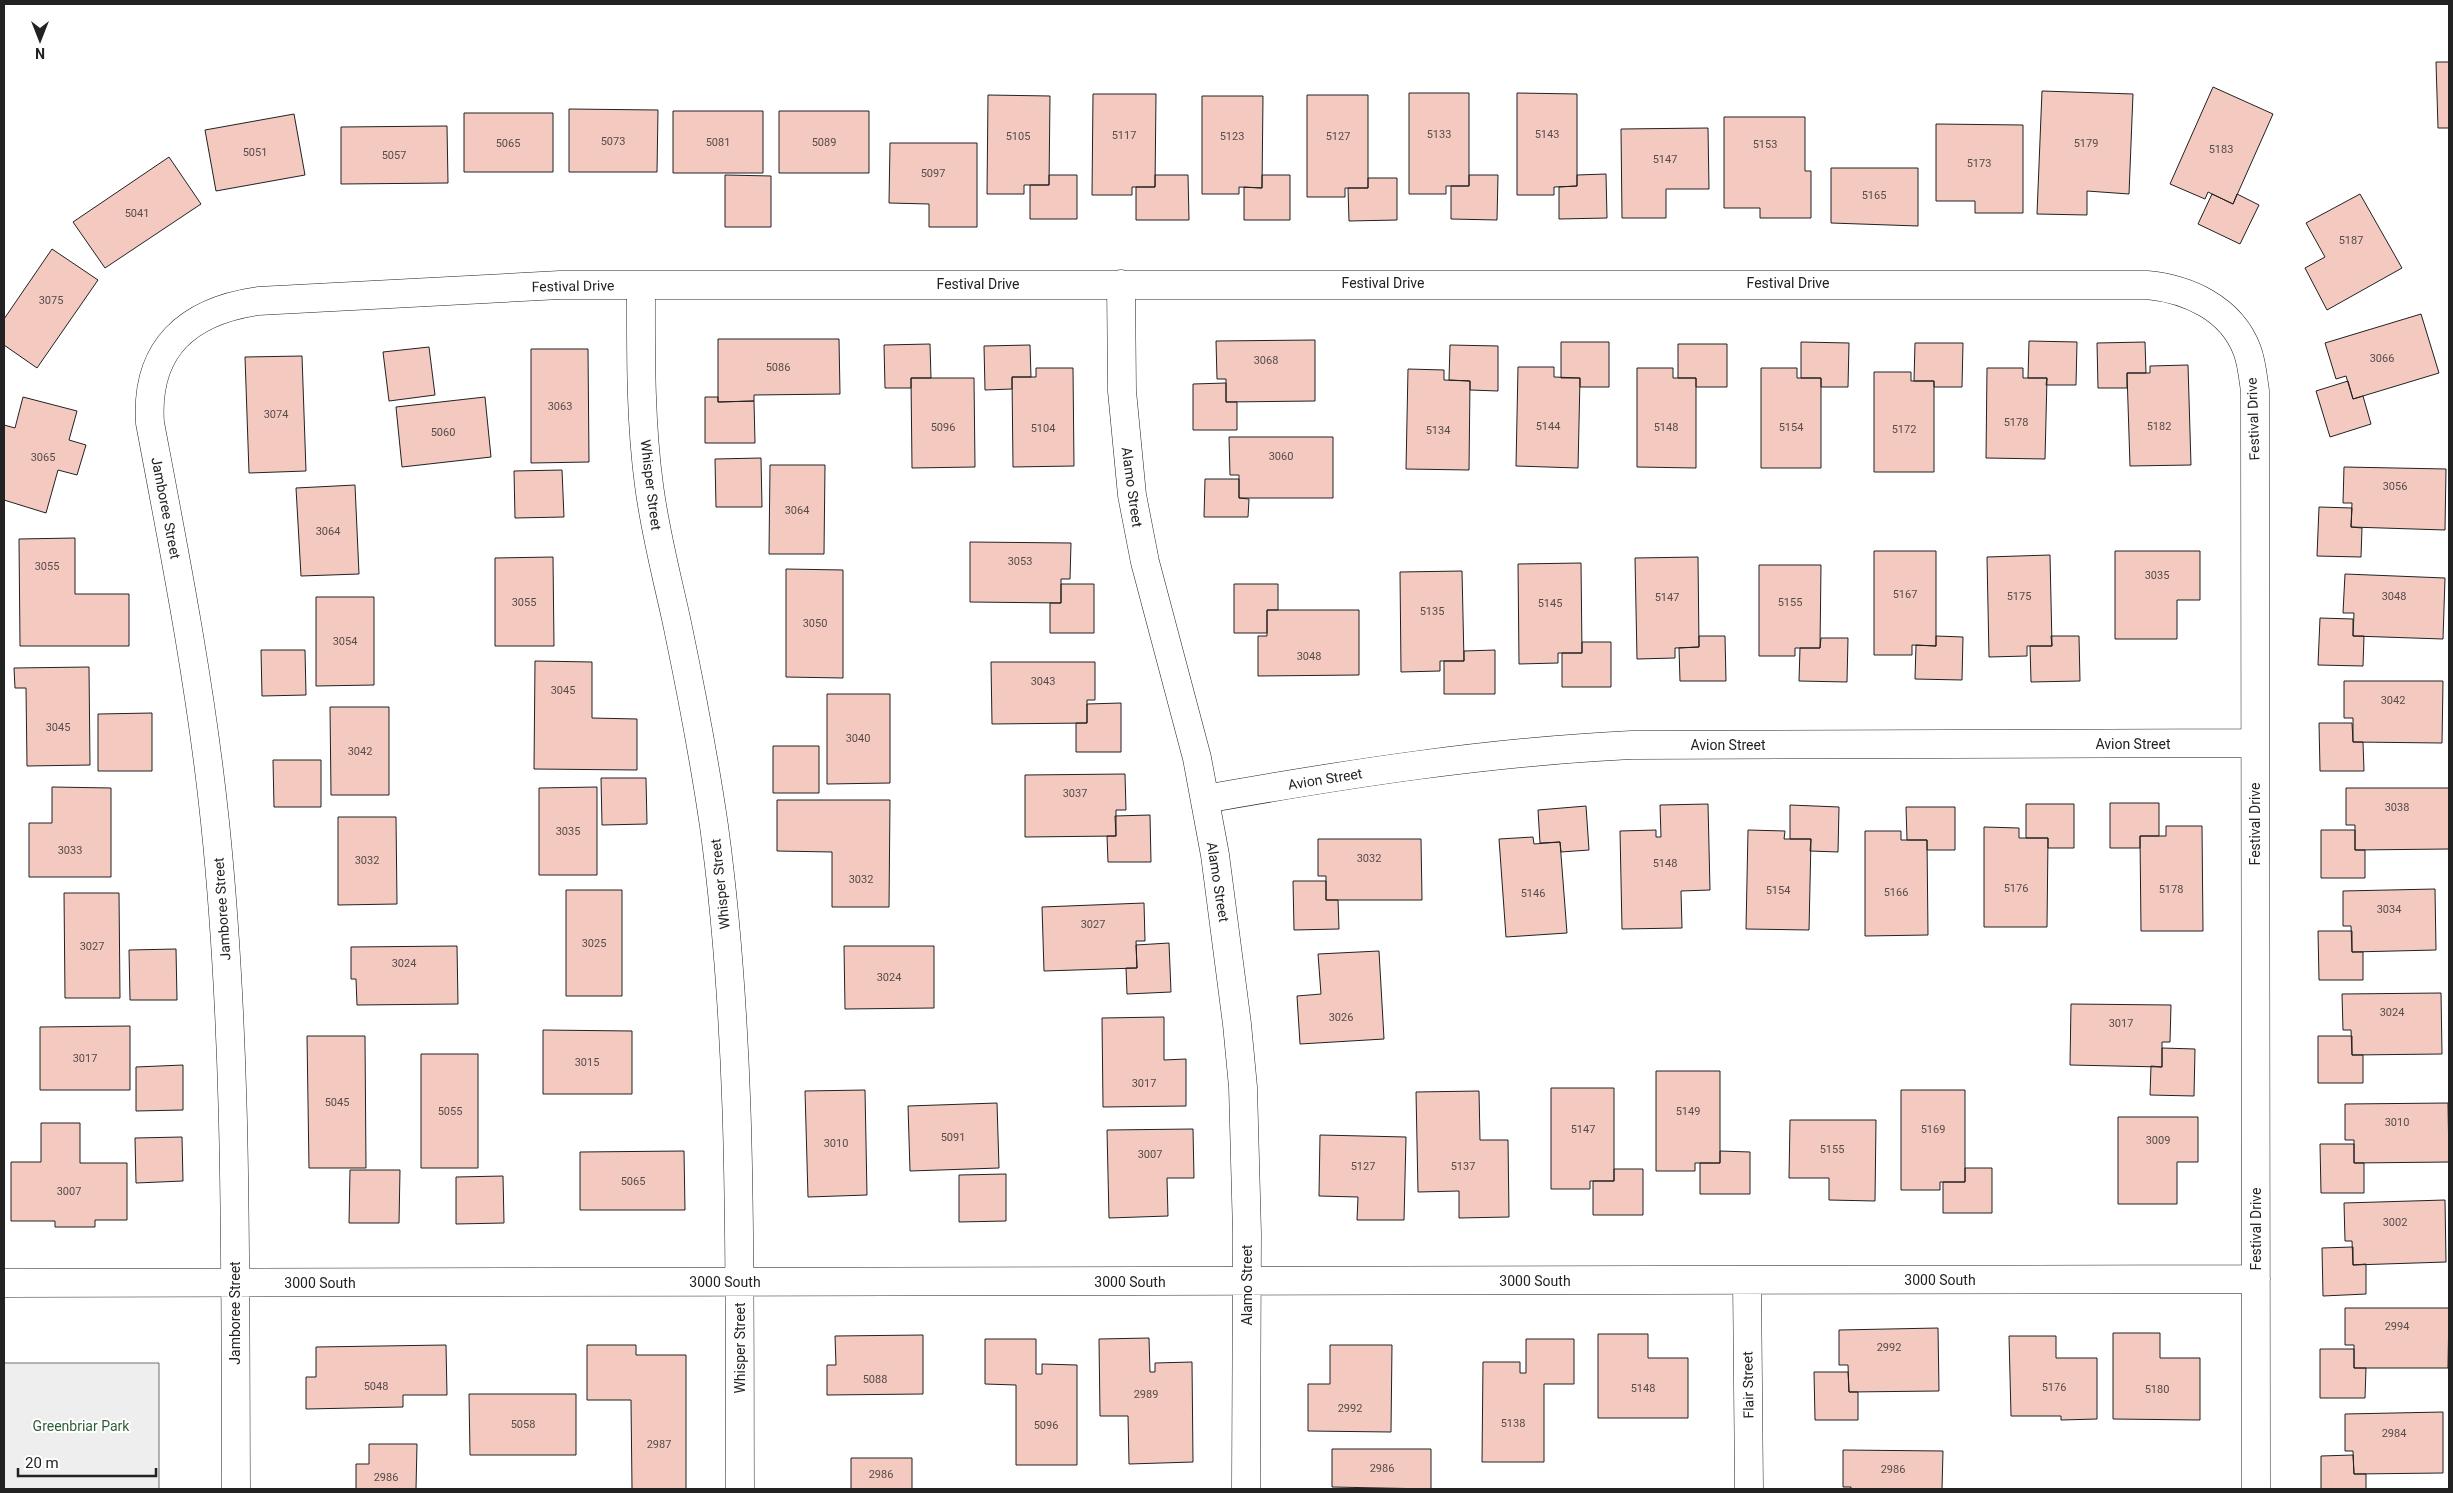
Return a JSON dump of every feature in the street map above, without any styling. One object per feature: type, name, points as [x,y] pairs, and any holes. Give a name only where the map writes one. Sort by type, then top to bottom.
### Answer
[{"type":"street","name":"Whisper Street","points":[[641,284],[643,412],[649,484],[655,525],[694,704],[714,826],[723,907],[733,1032],[741,1282],[740,1489]]},
{"type":"street","name":"Alamo Street","points":[[1121,284],[1122,391],[1132,495],[1144,562],[1187,716],[1205,799],[1222,900],[1238,1024],[1246,1151],[1246,1489]]},
{"type":"street","name":"Festival Drive","points":[[174,340],[193,323],[213,311],[236,304],[258,301],[560,285],[2146,284],[2170,287],[2190,293],[2222,314],[2238,332],[2247,350],[2255,391],[2256,1489]]},
{"type":"street","name":"Jamboree Street","points":[[174,340],[163,354],[155,369],[149,405],[150,423],[192,652],[215,822],[230,1023],[234,1124],[236,1489]]},
{"type":"street","name":"Avion Street","points":[[1205,799],[1423,763],[1575,747],[1631,745],[2255,743]]},
{"type":"street","name":"3000 South","points":[[4,1283],[2256,1279]]},
{"type":"street","name":"Flair Street","points":[[1748,1281],[1749,1489]]},
{"type":"green space","name":"Greenbriar Park","points":[[4,1363],[159,1363],[159,1489],[4,1489]]},
{"type":"building","points":[[2436,62],[2449,62],[2449,128],[2438,128]]},
{"type":"building","points":[[2213,87],[2273,114],[2233,204],[2208,192],[2205,199],[2170,184]]},
{"type":"building","points":[[2042,91],[2133,94],[2129,194],[2087,191],[2087,215],[2037,214]]},
{"type":"building","points":[[1409,93],[1469,93],[1469,186],[1446,186],[1446,194],[1409,194]]},
{"type":"building","points":[[1517,93],[1577,94],[1577,186],[1554,187],[1554,195],[1517,195]]},
{"type":"building","points":[[1093,94],[1156,94],[1155,187],[1132,187],[1132,195],[1092,195]]},
{"type":"building","points":[[988,95],[1050,96],[1049,185],[1024,185],[1024,194],[987,194]]},
{"type":"building","points":[[1307,95],[1368,95],[1368,188],[1345,188],[1345,197],[1307,197]]},
{"type":"building","points":[[1202,96],[1263,96],[1262,188],[1239,187],[1239,194],[1202,194]]},
{"type":"building","points":[[569,109],[658,110],[657,172],[569,172]]},
{"type":"building","points":[[673,111],[763,111],[763,173],[673,173]]},
{"type":"building","points":[[779,111],[869,111],[869,173],[779,173]]},
{"type":"building","points":[[464,113],[553,113],[553,172],[464,172]]},
{"type":"building","points":[[294,114],[305,175],[216,191],[205,130]]},
{"type":"building","points":[[1724,117],[1805,117],[1805,171],[1811,171],[1811,218],[1760,218],[1760,208],[1724,208]]},
{"type":"building","points":[[1936,124],[2023,125],[2023,213],[1975,213],[1975,201],[1936,201]]},
{"type":"building","points":[[447,126],[448,183],[341,184],[341,127]]},
{"type":"building","points":[[1708,128],[1709,189],[1666,189],[1666,218],[1622,218],[1621,129]]},
{"type":"building","points":[[890,143],[977,143],[977,227],[929,227],[929,204],[889,203]]},
{"type":"building","points":[[169,157],[201,204],[105,268],[73,222]]},
{"type":"building","points":[[1831,168],[1918,168],[1918,226],[1831,223]]},
{"type":"building","points":[[1606,174],[1607,218],[1559,219],[1559,187],[1577,186],[1577,175]]},
{"type":"building","points":[[725,175],[771,176],[771,227],[725,227]]},
{"type":"building","points":[[1049,175],[1077,175],[1077,219],[1030,219],[1030,185],[1049,185]]},
{"type":"building","points":[[1155,175],[1188,175],[1189,220],[1136,220],[1136,187],[1155,187]]},
{"type":"building","points":[[1262,175],[1290,175],[1290,220],[1244,220],[1244,187],[1262,188]]},
{"type":"building","points":[[1469,175],[1498,175],[1497,220],[1451,219],[1451,186],[1469,186]]},
{"type":"building","points":[[1368,178],[1397,178],[1397,220],[1349,221],[1348,188],[1368,188]]},
{"type":"building","points":[[2212,194],[2233,204],[2237,194],[2259,205],[2240,244],[2198,224]]},
{"type":"building","points":[[2360,194],[2402,268],[2327,310],[2305,268],[2325,257],[2306,223]]},
{"type":"building","points":[[52,249],[98,280],[37,368],[4,345],[4,319]]},
{"type":"building","points":[[2421,314],[2439,373],[2353,399],[2346,376],[2336,379],[2325,343]]},
{"type":"building","points":[[718,339],[839,339],[840,394],[754,395],[754,401],[718,402]]},
{"type":"building","points":[[1315,340],[1315,401],[1226,402],[1226,379],[1217,379],[1216,341]]},
{"type":"building","points":[[2029,341],[2077,342],[2076,385],[2046,385],[2047,378],[2028,378]]},
{"type":"building","points":[[1561,342],[1609,342],[1609,387],[1580,387],[1580,378],[1561,378]]},
{"type":"building","points":[[1801,342],[1849,343],[1848,387],[1821,387],[1821,378],[1801,378]]},
{"type":"building","points":[[2145,342],[2146,373],[2127,373],[2127,388],[2098,388],[2097,343]]},
{"type":"building","points":[[1915,343],[1963,343],[1962,387],[1934,387],[1934,381],[1914,381]]},
{"type":"building","points":[[930,344],[931,378],[911,378],[911,388],[885,388],[884,345]]},
{"type":"building","points":[[1678,344],[1727,344],[1727,387],[1696,387],[1696,378],[1678,378]]},
{"type":"building","points":[[1030,345],[1031,377],[1012,377],[1012,389],[985,390],[984,346]]},
{"type":"building","points":[[1450,345],[1498,346],[1498,391],[1470,390],[1470,381],[1449,380]]},
{"type":"building","points":[[429,347],[435,395],[389,401],[383,352]]},
{"type":"building","points":[[531,349],[588,349],[589,462],[531,463]]},
{"type":"building","points":[[302,356],[306,471],[249,473],[245,357]]},
{"type":"building","points":[[2188,365],[2191,465],[2130,466],[2127,373],[2150,373],[2150,366]]},
{"type":"building","points":[[1518,367],[1554,367],[1554,377],[1580,378],[1578,468],[1516,466]]},
{"type":"building","points":[[1036,368],[1073,368],[1074,466],[1013,467],[1012,377],[1036,377]]},
{"type":"building","points":[[1637,368],[1673,368],[1673,378],[1696,378],[1696,468],[1637,467]]},
{"type":"building","points":[[1761,368],[1797,368],[1797,378],[1821,378],[1821,468],[1761,468]]},
{"type":"building","points":[[1987,368],[2023,368],[2023,378],[2047,378],[2045,459],[1986,458]]},
{"type":"building","points":[[1408,369],[1444,370],[1444,380],[1470,381],[1469,470],[1406,469]]},
{"type":"building","points":[[1874,372],[1911,372],[1911,381],[1934,381],[1934,472],[1874,472]]},
{"type":"building","points":[[911,378],[974,378],[975,467],[912,468]]},
{"type":"building","points":[[2348,381],[2353,399],[2363,396],[2371,424],[2330,437],[2316,391]]},
{"type":"building","points":[[1226,383],[1226,402],[1237,402],[1237,430],[1193,430],[1193,384]]},
{"type":"building","points":[[23,397],[77,411],[69,440],[86,445],[77,475],[58,470],[46,513],[4,500],[4,425],[15,428]]},
{"type":"building","points":[[485,397],[491,457],[402,467],[396,407]]},
{"type":"building","points":[[705,397],[718,397],[718,402],[754,401],[755,443],[705,443]]},
{"type":"building","points":[[1229,437],[1333,437],[1333,498],[1239,498],[1239,475],[1230,475]]},
{"type":"building","points":[[761,458],[762,507],[716,507],[715,459]]},
{"type":"building","points":[[770,465],[825,465],[824,554],[769,554]]},
{"type":"building","points":[[2344,467],[2446,469],[2445,530],[2351,527],[2352,503],[2343,503]]},
{"type":"building","points":[[562,470],[564,517],[515,518],[514,471]]},
{"type":"building","points":[[1205,479],[1239,479],[1239,498],[1249,499],[1248,517],[1204,517]]},
{"type":"building","points":[[355,485],[359,574],[301,576],[296,488]]},
{"type":"building","points":[[2319,507],[2352,508],[2351,527],[2362,528],[2361,557],[2317,556]]},
{"type":"building","points":[[75,538],[75,594],[129,594],[129,646],[20,646],[19,539]]},
{"type":"building","points":[[970,542],[1071,543],[1070,579],[1061,579],[1061,603],[970,602]]},
{"type":"building","points":[[1874,551],[1936,551],[1936,646],[1912,645],[1912,655],[1874,655]]},
{"type":"building","points":[[2115,551],[2200,551],[2200,600],[2177,600],[2177,639],[2115,639]]},
{"type":"building","points":[[2050,555],[2052,646],[2027,646],[2027,656],[1989,657],[1987,557]]},
{"type":"building","points":[[553,557],[554,646],[495,646],[495,558]]},
{"type":"building","points":[[1698,557],[1699,647],[1675,648],[1675,658],[1637,659],[1635,558]]},
{"type":"building","points":[[1581,563],[1582,653],[1558,653],[1558,663],[1519,664],[1518,564]]},
{"type":"building","points":[[1759,565],[1821,565],[1820,648],[1795,648],[1795,656],[1759,656]]},
{"type":"building","points":[[786,569],[843,570],[843,678],[786,677]]},
{"type":"building","points":[[1462,571],[1464,661],[1440,661],[1440,671],[1401,672],[1400,572]]},
{"type":"building","points":[[2345,574],[2445,578],[2443,639],[2353,636],[2354,613],[2343,613]]},
{"type":"building","points":[[1061,584],[1094,584],[1094,633],[1050,633],[1050,603],[1061,603]]},
{"type":"building","points":[[1234,584],[1278,584],[1278,610],[1267,610],[1267,633],[1234,633]]},
{"type":"building","points":[[316,597],[374,597],[374,685],[316,686]]},
{"type":"building","points":[[1267,610],[1359,610],[1359,675],[1258,676],[1258,636],[1267,636]]},
{"type":"building","points":[[2320,618],[2353,619],[2353,636],[2364,636],[2363,666],[2318,665]]},
{"type":"building","points":[[1699,636],[1725,636],[1726,681],[1680,681],[1679,648],[1699,647]]},
{"type":"building","points":[[1936,636],[1963,637],[1962,680],[1915,679],[1916,645],[1936,646]]},
{"type":"building","points":[[2051,636],[2079,636],[2080,681],[2031,682],[2030,646],[2052,646]]},
{"type":"building","points":[[1821,638],[1848,638],[1847,682],[1799,681],[1800,648],[1820,648]]},
{"type":"building","points":[[1582,642],[1611,642],[1611,687],[1562,687],[1562,653],[1582,653]]},
{"type":"building","points":[[261,650],[305,650],[306,695],[262,696]]},
{"type":"building","points":[[1495,650],[1495,694],[1444,694],[1444,661],[1464,661],[1464,651]]},
{"type":"building","points":[[535,661],[592,662],[592,718],[637,719],[637,770],[534,769]]},
{"type":"building","points":[[991,662],[1095,662],[1095,700],[1087,700],[1087,723],[992,724]]},
{"type":"building","points":[[89,667],[90,765],[27,766],[26,688],[15,688],[14,668]]},
{"type":"building","points":[[2344,681],[2443,681],[2442,743],[2353,742],[2353,718],[2344,718]]},
{"type":"building","points":[[827,694],[890,694],[890,783],[827,784]]},
{"type":"building","points":[[1121,703],[1121,752],[1076,752],[1076,723],[1087,723],[1087,704]]},
{"type":"building","points":[[330,707],[389,707],[389,795],[331,795]]},
{"type":"building","points":[[152,713],[152,771],[98,771],[98,714]]},
{"type":"building","points":[[2319,723],[2352,723],[2353,742],[2363,742],[2364,771],[2320,771]]},
{"type":"building","points":[[773,746],[819,746],[819,793],[773,793]]},
{"type":"building","points":[[273,760],[321,760],[321,807],[274,807]]},
{"type":"building","points":[[1125,774],[1126,810],[1116,810],[1116,836],[1025,837],[1025,775]]},
{"type":"building","points":[[601,778],[646,778],[647,824],[602,825]]},
{"type":"building","points":[[52,787],[111,788],[111,877],[29,877],[29,823],[52,823]]},
{"type":"building","points":[[597,787],[597,875],[539,875],[539,788]]},
{"type":"building","points":[[2346,788],[2449,788],[2449,849],[2355,850],[2355,825],[2346,825]]},
{"type":"building","points":[[777,800],[890,800],[889,907],[832,907],[832,852],[777,851]]},
{"type":"building","points":[[2110,803],[2159,803],[2159,836],[2140,836],[2140,848],[2110,848]]},
{"type":"building","points":[[1708,804],[1710,890],[1681,891],[1682,928],[1622,929],[1620,831],[1656,830],[1656,837],[1661,837],[1660,805]]},
{"type":"building","points":[[2026,804],[2074,804],[2074,848],[2048,848],[2048,838],[2026,838]]},
{"type":"building","points":[[1790,805],[1839,807],[1838,852],[1810,851],[1811,839],[1790,839]]},
{"type":"building","points":[[1586,806],[1589,850],[1561,852],[1560,842],[1540,843],[1538,810]]},
{"type":"building","points":[[1906,807],[1955,807],[1955,850],[1927,850],[1927,840],[1907,840]]},
{"type":"building","points":[[1150,815],[1151,862],[1108,862],[1107,836],[1116,836],[1115,816]]},
{"type":"building","points":[[338,817],[396,817],[397,904],[338,905]]},
{"type":"building","points":[[2166,826],[2202,826],[2203,931],[2141,931],[2140,836],[2166,836]]},
{"type":"building","points":[[1984,827],[2019,828],[2019,838],[2048,838],[2047,927],[1984,927]]},
{"type":"building","points":[[1748,830],[1785,831],[1784,839],[1811,839],[1809,930],[1746,929]]},
{"type":"building","points":[[2321,830],[2355,830],[2355,850],[2365,850],[2365,878],[2321,878]]},
{"type":"building","points":[[1865,831],[1901,831],[1901,840],[1927,840],[1928,935],[1865,936]]},
{"type":"building","points":[[1533,837],[1534,844],[1560,842],[1567,933],[1506,937],[1499,839]]},
{"type":"building","points":[[1318,839],[1421,839],[1422,900],[1326,900],[1326,876],[1318,876]]},
{"type":"building","points":[[1293,881],[1326,881],[1326,900],[1338,900],[1339,929],[1294,930]]},
{"type":"building","points":[[2435,889],[2436,950],[2352,952],[2351,926],[2343,926],[2343,891]]},
{"type":"building","points":[[566,890],[622,890],[622,996],[566,996]]},
{"type":"building","points":[[64,893],[119,893],[120,998],[65,998]]},
{"type":"building","points":[[1144,903],[1145,941],[1136,941],[1137,968],[1044,971],[1042,907]]},
{"type":"building","points":[[2318,931],[2352,931],[2352,952],[2363,952],[2363,980],[2319,980]]},
{"type":"building","points":[[1169,943],[1171,992],[1127,994],[1126,968],[1137,968],[1136,945]]},
{"type":"building","points":[[457,946],[458,1004],[357,1005],[356,979],[351,979],[351,947]]},
{"type":"building","points":[[844,946],[934,946],[934,1008],[845,1009]]},
{"type":"building","points":[[176,949],[177,1000],[130,1000],[129,950]]},
{"type":"building","points":[[1379,951],[1384,1039],[1300,1044],[1297,996],[1321,994],[1318,954]]},
{"type":"building","points":[[2441,993],[2442,1054],[2352,1055],[2351,1030],[2343,1030],[2342,994]]},
{"type":"building","points":[[2071,1004],[2171,1005],[2170,1042],[2162,1042],[2162,1067],[2070,1065]]},
{"type":"building","points":[[1164,1017],[1164,1060],[1186,1059],[1186,1106],[1103,1107],[1102,1018]]},
{"type":"building","points":[[130,1026],[130,1090],[40,1090],[40,1027]]},
{"type":"building","points":[[543,1030],[632,1031],[632,1094],[543,1094]]},
{"type":"building","points":[[307,1036],[365,1036],[366,1168],[309,1168]]},
{"type":"building","points":[[2318,1036],[2352,1036],[2352,1055],[2363,1055],[2363,1083],[2318,1083]]},
{"type":"building","points":[[2162,1048],[2195,1049],[2194,1096],[2150,1095],[2151,1066],[2162,1067]]},
{"type":"building","points":[[421,1054],[478,1054],[478,1168],[421,1168]]},
{"type":"building","points":[[183,1065],[183,1110],[136,1111],[136,1067]]},
{"type":"building","points":[[1656,1071],[1720,1071],[1720,1163],[1695,1163],[1695,1171],[1656,1171]]},
{"type":"building","points":[[1551,1088],[1614,1088],[1614,1181],[1590,1181],[1590,1189],[1551,1189]]},
{"type":"building","points":[[865,1090],[867,1195],[808,1197],[805,1091]]},
{"type":"building","points":[[1901,1090],[1965,1090],[1965,1182],[1940,1182],[1940,1190],[1901,1190]]},
{"type":"building","points":[[1479,1091],[1480,1140],[1508,1140],[1509,1217],[1459,1218],[1459,1191],[1418,1192],[1416,1092]]},
{"type":"building","points":[[997,1103],[999,1168],[910,1171],[908,1106]]},
{"type":"building","points":[[2448,1103],[2449,1162],[2354,1163],[2354,1140],[2345,1140],[2345,1104]]},
{"type":"building","points":[[2118,1117],[2198,1117],[2198,1162],[2177,1162],[2177,1204],[2118,1204]]},
{"type":"building","points":[[1790,1120],[1876,1120],[1875,1201],[1829,1200],[1829,1178],[1789,1178]]},
{"type":"building","points":[[41,1123],[80,1123],[80,1163],[127,1163],[127,1220],[95,1220],[95,1227],[55,1227],[55,1221],[11,1221],[11,1162],[41,1162]]},
{"type":"building","points":[[1193,1129],[1194,1178],[1167,1178],[1168,1216],[1109,1218],[1107,1130]]},
{"type":"building","points":[[1320,1135],[1406,1137],[1404,1220],[1357,1220],[1358,1197],[1319,1196]]},
{"type":"building","points":[[182,1137],[183,1181],[136,1183],[135,1138]]},
{"type":"building","points":[[2320,1144],[2354,1144],[2354,1163],[2364,1163],[2364,1193],[2321,1193]]},
{"type":"building","points":[[684,1151],[685,1210],[580,1210],[580,1152]]},
{"type":"building","points":[[1720,1151],[1750,1152],[1750,1194],[1700,1194],[1700,1163],[1720,1163]]},
{"type":"building","points":[[1965,1168],[1992,1168],[1992,1213],[1943,1213],[1943,1182],[1965,1182]]},
{"type":"building","points":[[1614,1169],[1643,1169],[1643,1215],[1593,1215],[1593,1181],[1614,1181]]},
{"type":"building","points":[[350,1170],[400,1170],[399,1223],[349,1223]]},
{"type":"building","points":[[1006,1174],[1006,1221],[959,1222],[959,1175]]},
{"type":"building","points":[[503,1176],[504,1223],[456,1224],[456,1177]]},
{"type":"building","points":[[2445,1200],[2446,1262],[2353,1265],[2352,1241],[2345,1241],[2344,1203]]},
{"type":"building","points":[[2353,1247],[2353,1265],[2366,1264],[2366,1294],[2323,1296],[2322,1248]]},
{"type":"building","points":[[2345,1308],[2449,1308],[2448,1368],[2354,1368],[2354,1345],[2345,1345]]},
{"type":"building","points":[[1938,1328],[1939,1391],[1849,1392],[1848,1365],[1839,1365],[1839,1330]]},
{"type":"building","points":[[2113,1333],[2160,1333],[2160,1358],[2200,1358],[2200,1420],[2113,1419]]},
{"type":"building","points":[[1598,1334],[1648,1334],[1648,1358],[1688,1358],[1688,1418],[1598,1418]]},
{"type":"building","points":[[923,1335],[923,1394],[827,1395],[827,1365],[836,1365],[835,1336]]},
{"type":"building","points":[[2009,1336],[2056,1336],[2056,1358],[2097,1358],[2097,1419],[2061,1420],[2061,1416],[2011,1416]]},
{"type":"building","points":[[1149,1338],[1150,1372],[1155,1372],[1155,1363],[1192,1362],[1193,1462],[1129,1464],[1128,1416],[1100,1416],[1099,1339]]},
{"type":"building","points":[[985,1339],[1036,1339],[1036,1374],[1042,1374],[1042,1364],[1077,1365],[1077,1465],[1016,1465],[1016,1385],[985,1384]]},
{"type":"building","points":[[1526,1339],[1574,1339],[1574,1384],[1544,1384],[1544,1462],[1482,1462],[1483,1362],[1520,1362],[1520,1373],[1526,1373]]},
{"type":"building","points":[[446,1345],[447,1395],[403,1395],[403,1407],[306,1409],[306,1377],[316,1377],[316,1347]]},
{"type":"building","points":[[587,1345],[636,1345],[636,1355],[686,1355],[686,1489],[632,1489],[631,1400],[587,1400]]},
{"type":"building","points":[[1330,1345],[1392,1345],[1391,1432],[1308,1431],[1308,1384],[1330,1384]]},
{"type":"building","points":[[2320,1349],[2354,1349],[2354,1368],[2366,1368],[2365,1398],[2320,1398]]},
{"type":"building","points":[[1814,1372],[1848,1372],[1849,1392],[1858,1392],[1858,1420],[1815,1420]]},
{"type":"building","points":[[469,1394],[576,1394],[576,1455],[470,1455]]},
{"type":"building","points":[[2443,1412],[2443,1473],[2354,1474],[2353,1451],[2345,1451],[2345,1414]]},
{"type":"building","points":[[369,1444],[417,1444],[416,1489],[356,1489],[356,1464],[369,1464]]},
{"type":"building","points":[[1332,1449],[1431,1449],[1431,1489],[1332,1487]]},
{"type":"building","points":[[1843,1450],[1943,1451],[1942,1489],[1851,1489],[1851,1487],[1843,1487]]},
{"type":"building","points":[[2353,1455],[2354,1474],[2366,1474],[2366,1489],[2321,1489],[2321,1456]]},
{"type":"building","points":[[851,1458],[912,1458],[912,1489],[851,1489]]}]
